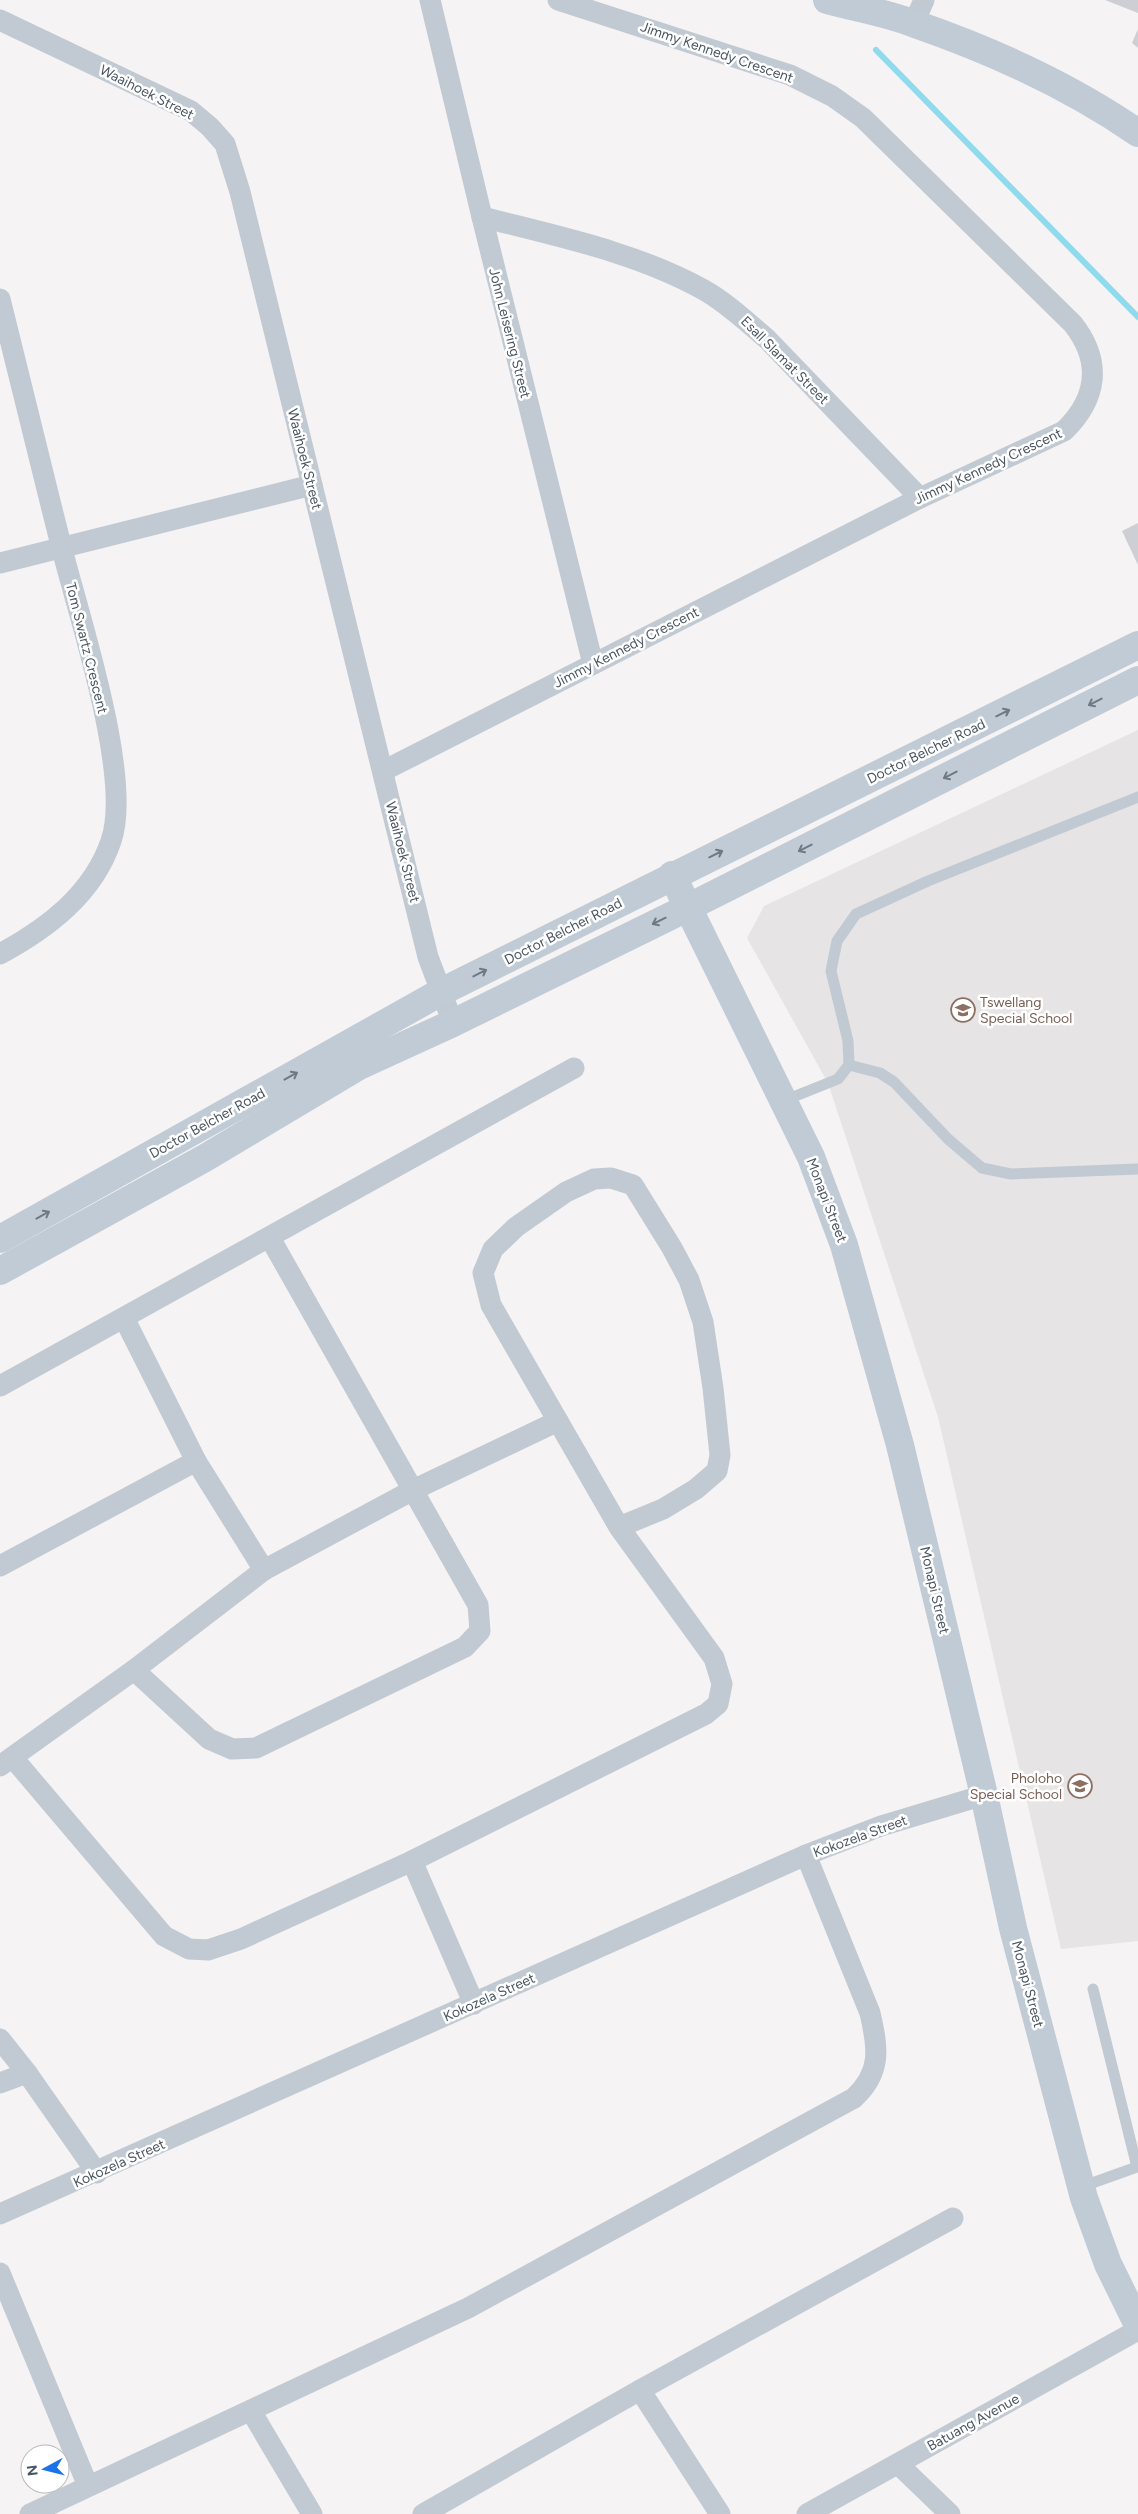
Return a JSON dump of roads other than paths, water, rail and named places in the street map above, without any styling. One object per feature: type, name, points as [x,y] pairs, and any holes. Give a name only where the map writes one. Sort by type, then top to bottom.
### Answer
[{"type":"main road","points":[[827,0],[919,12],[1062,85],[1138,133]]},
{"type":"main road","name":"Doctor Belcher Road","points":[[0,1239],[441,992],[1138,645]]},
{"type":"main road","name":"Doctor Belcher Road","points":[[0,1271],[205,1158],[359,1066],[453,1023],[689,907],[1138,680]]},
{"type":"main road","name":"Monapi Street","points":[[672,876],[811,1157],[844,1245],[900,1445],[984,1795],[1013,1928],[1081,2187],[1108,2264],[1138,2325]]},
{"type":"street","name":"John Leisering Street","points":[[430,0],[593,664]]},
{"type":"street","name":"Jimmy Kennedy Crescent","points":[[384,771],[920,498],[1064,430],[1079,417],[1088,401],[1093,368],[1088,348],[1082,336],[1061,311],[863,118],[832,96],[790,75],[558,0]]},
{"type":"street","name":"Waaihoek Street","points":[[0,20],[191,111],[210,127],[225,144],[240,192],[384,771],[428,957],[453,1023]]},
{"type":"street","name":"Esall Slamat Street","points":[[482,217],[567,239],[652,266],[704,290],[740,315],[767,339],[920,498]]},
{"type":"street","name":"Tom Swartz Crescent","points":[[0,300],[102,706],[117,800],[115,822],[104,855],[94,876],[80,895],[57,916],[0,954]]},
{"type":"street","points":[[0,563],[312,485]]},
{"type":"street","points":[[0,1386],[574,1068]]},
{"type":"street","points":[[558,1421],[413,1490],[264,1570],[134,1670],[7,1762],[164,1936],[189,1948],[208,1950],[241,1939],[412,1861],[706,1714],[718,1704],[722,1684],[714,1658],[619,1527],[558,1421],[491,1305],[483,1274],[493,1249],[516,1227],[566,1192],[594,1179],[610,1178],[633,1185],[672,1248],[688,1280],[703,1322],[713,1388],[720,1455],[717,1471],[696,1489],[663,1509],[619,1527]]},
{"type":"street","points":[[134,1670],[209,1739],[232,1749],[256,1748],[465,1647],[480,1631],[478,1605],[270,1238]]},
{"type":"street","points":[[124,1318],[196,1462],[264,1570]]},
{"type":"street","points":[[0,1566],[196,1462]]},
{"type":"street","name":"Kokozela Street","points":[[0,2214],[97,2173],[806,1856],[881,1826],[984,1795]]},
{"type":"street","points":[[30,2514],[468,2308],[845,2104],[868,2086],[875,2067],[876,2037],[870,2013],[806,1856]]},
{"type":"street","points":[[412,1861],[474,2004]]},
{"type":"street","points":[[0,2039],[27,2073],[97,2173]]},
{"type":"street","points":[[0,2083],[27,2073]]},
{"type":"street","points":[[422,2514],[640,2390],[953,2218]]},
{"type":"street","points":[[0,2273],[88,2486]]},
{"type":"street","name":"Batuang Avenue","points":[[807,2514],[1138,2330]]},
{"type":"street","points":[[640,2390],[720,2514]]},
{"type":"street","points":[[251,2411],[312,2514]]},
{"type":"street","points":[[898,2464],[950,2514]]},
{"type":"lane","points":[[784,1101],[838,1078],[850,1064],[848,1041],[831,971],[837,942],[856,914],[928,881],[1138,797]]},
{"type":"lane","points":[[850,1064],[880,1072],[894,1082],[948,1139],[982,1168],[1011,1174],[1138,1169]]},
{"type":"lane","points":[[1081,2187],[1137,2167],[1093,1990]]},
{"type":"waterway","points":[[876,50],[1138,317]]},
{"type":"place","name":"Tswellang Special School","points":[[963,1010]]},
{"type":"place","name":"Pholoho Special School","points":[[1080,1786]]}]
